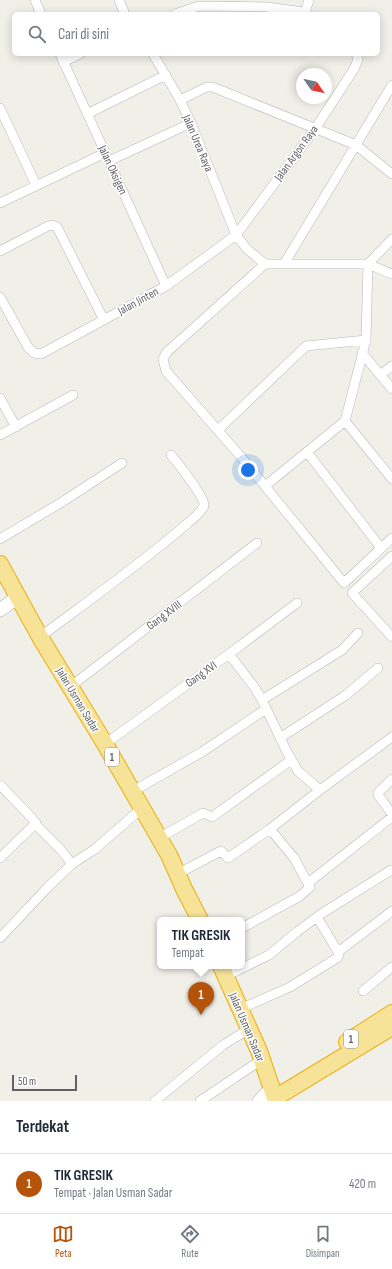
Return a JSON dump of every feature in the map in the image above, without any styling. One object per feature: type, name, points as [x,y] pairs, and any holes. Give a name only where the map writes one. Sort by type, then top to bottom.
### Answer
[{"type":"highway","name":"Jalan Usman Sadar","points":[[0,564],[40,638],[133,791],[169,855],[198,917]]},
{"type":"highway","name":"Jalan Usman Sadar","points":[[223,971],[259,1052],[272,1097]]},
{"type":"highway","name":"1","points":[[272,1097],[310,1066],[392,1013]]},
{"type":"highway","name":"1","points":[[272,1097],[392,1027]]},
{"type":"main road","points":[[0,610],[18,597]]},
{"type":"main road","points":[[259,1101],[272,1097]]},
{"type":"street","points":[[35,0],[40,12]]},
{"type":"street","points":[[119,0],[124,12]]},
{"type":"street","points":[[306,12],[309,0]]},
{"type":"street","points":[[181,12],[199,6],[266,7],[299,12]]},
{"type":"street","name":"Jalan Urea Raya","points":[[154,56],[180,100],[191,123],[236,235],[247,249],[265,264]]},
{"type":"street","name":"Jalan Argon Raya","points":[[236,235],[315,129],[354,69],[358,61],[357,56]]},
{"type":"street","name":"Jalan Oksigen","points":[[62,58],[166,286]]},
{"type":"street","points":[[87,114],[166,75]]},
{"type":"street","points":[[284,264],[392,85]]},
{"type":"street","points":[[180,100],[207,87],[212,87],[356,145],[392,174]]},
{"type":"street","points":[[1,111],[36,185]]},
{"type":"street","points":[[0,203],[36,185],[191,123]]},
{"type":"street","points":[[0,251],[48,226],[52,225],[57,228],[104,320]]},
{"type":"street","name":"Jalan Jinten","points":[[0,297],[28,347],[34,353],[43,354],[166,286],[236,235]]},
{"type":"street","points":[[265,486],[345,421],[366,340],[368,264],[392,239]]},
{"type":"street","points":[[392,274],[368,264],[265,264],[167,352],[163,359],[166,371],[218,430],[344,583],[392,538]]},
{"type":"street","points":[[218,430],[306,346],[366,340]]},
{"type":"street","points":[[362,353],[392,389]]},
{"type":"street","points":[[380,375],[392,366]]},
{"type":"street","points":[[0,436],[73,395]]},
{"type":"street","points":[[0,398],[16,427]]},
{"type":"street","points":[[345,421],[392,479]]},
{"type":"street","points":[[308,452],[381,548]]},
{"type":"street","points":[[40,638],[163,544],[204,507],[204,502],[199,493],[171,455]]},
{"type":"street","points":[[0,539],[62,502],[122,463]]},
{"type":"street","name":"Gang XVIII","points":[[70,686],[258,543]]},
{"type":"street","points":[[392,556],[352,593],[392,637]]},
{"type":"street","name":"Gang XVI","points":[[105,744],[229,654],[296,603]]},
{"type":"street","points":[[133,791],[202,752],[264,705],[342,650],[358,633]]},
{"type":"street","points":[[229,654],[255,688],[298,771],[320,790]]},
{"type":"street","points":[[280,738],[346,695],[378,668]]},
{"type":"street","points":[[177,874],[221,851],[228,858],[270,829],[392,737]]},
{"type":"street","points":[[159,838],[203,813],[212,817],[291,760]]},
{"type":"street","points":[[392,779],[378,792],[378,795],[392,814]]},
{"type":"street","points":[[0,785],[61,850],[72,864]]},
{"type":"street","points":[[0,938],[72,864],[95,849],[142,808]]},
{"type":"street","points":[[308,884],[392,817]]},
{"type":"street","points":[[0,858],[36,823]]},
{"type":"street","points":[[245,926],[300,896],[310,887],[294,858],[270,829]]},
{"type":"street","points":[[245,963],[269,955],[298,931],[391,870]]},
{"type":"street","points":[[338,952],[392,911]]},
{"type":"street","points":[[240,1009],[290,987],[337,958],[339,955],[338,952],[317,918]]},
{"type":"street","points":[[362,991],[392,967]]},
{"type":"street","points":[[155,1101],[223,1045],[249,1029]]},
{"type":"street","points":[[200,1101],[261,1060]]},
{"type":"place","name":"TIK GRESIK","points":[[201,1015]]}]
